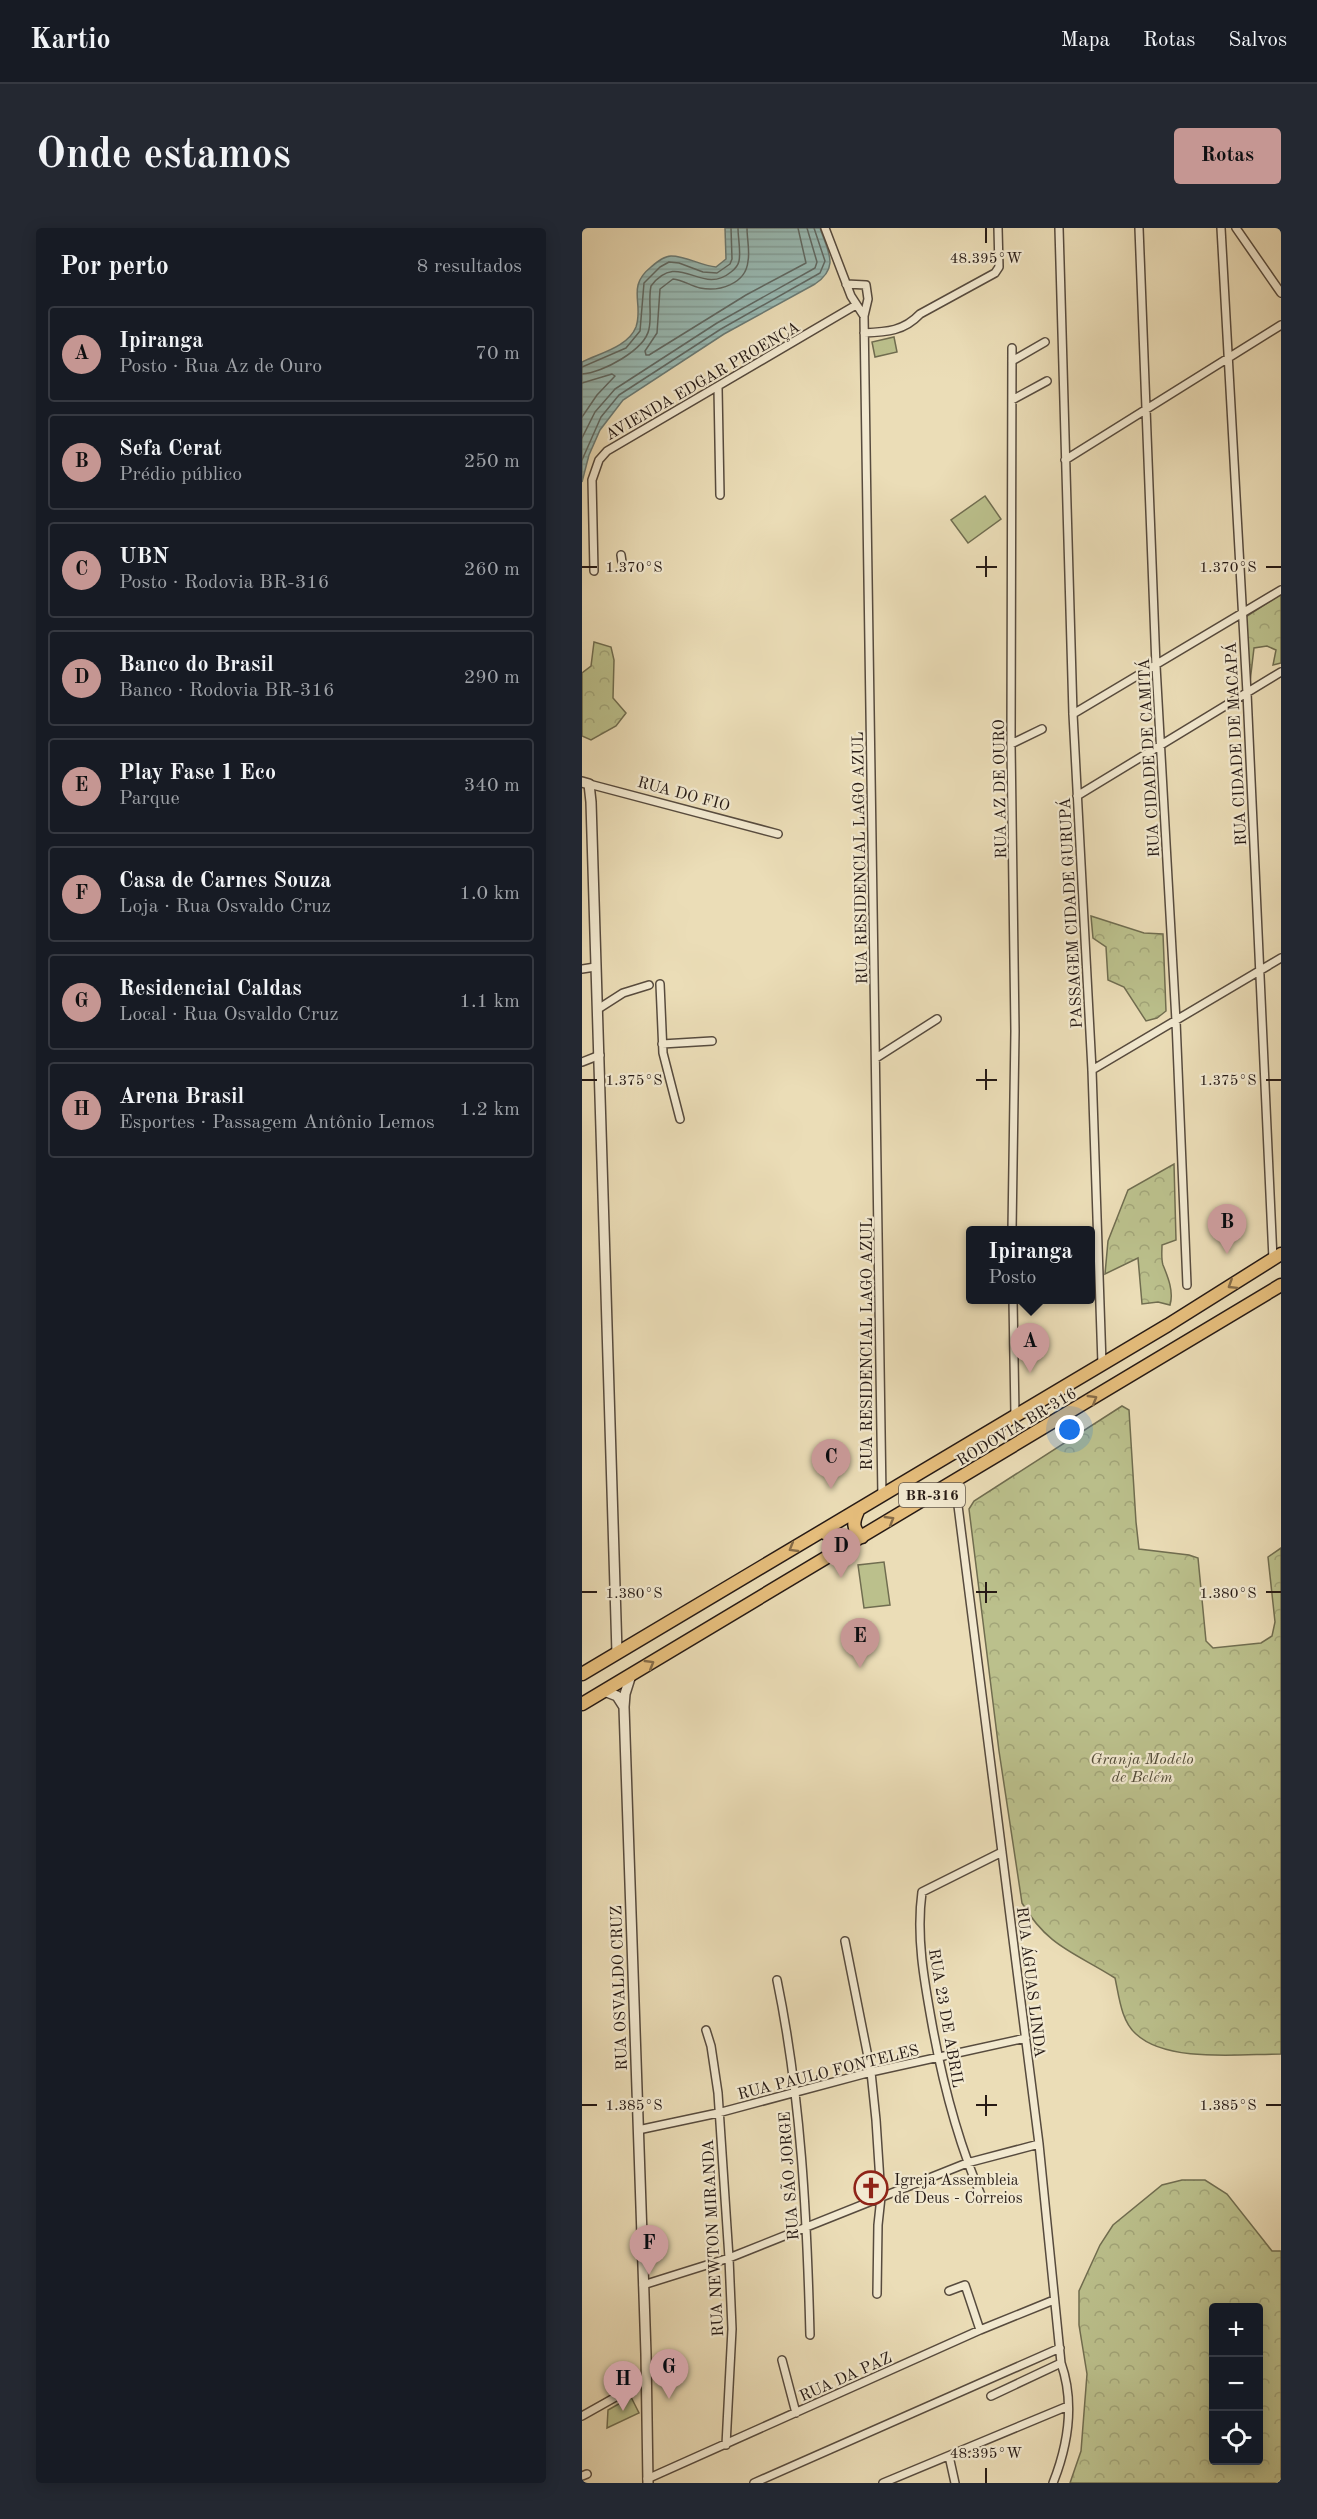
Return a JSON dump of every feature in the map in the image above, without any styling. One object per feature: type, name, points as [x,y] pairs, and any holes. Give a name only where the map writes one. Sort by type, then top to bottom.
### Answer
[{"type":"highway","name":"RODOVIA BR-316","points":[[582,1674],[882,1497],[1277,1257]]},
{"type":"highway","name":"RODOVIA BR-316","points":[[582,1704],[1281,1285]]},
{"type":"highway","points":[[858,1511],[853,1524],[856,1532],[862,1537]]},
{"type":"highway","points":[[822,1532],[832,1536],[835,1544],[833,1553]]},
{"type":"street","points":[[864,333],[886,332],[911,324],[920,314],[995,273],[999,267],[998,228]]},
{"type":"street","name":"PASSAGEM CIDADE GURUPÁ","points":[[1059,228],[1073,714],[1092,1070],[1102,1364]]},
{"type":"street","name":"RUA CIDADE DE CAMITÁ","points":[[1139,228],[1156,666],[1176,1021],[1187,1285]]},
{"type":"street","name":"RUA CIDADE DE MACAPÁ","points":[[1221,228],[1247,693],[1258,972],[1277,1257]]},
{"type":"street","points":[[1236,228],[1281,293]]},
{"type":"street","points":[[826,230],[846,284],[856,306],[864,316]]},
{"type":"street","name":"RUA RESIDENCIAL LAGO AZUL","points":[[846,284],[866,285],[868,299],[864,316],[864,333],[882,1497]]},
{"type":"street","name":"AVIENDA EDGAR PROENÇA","points":[[594,571],[592,480],[599,460],[607,451],[681,412],[856,306]]},
{"type":"street","points":[[1065,460],[1281,325]]},
{"type":"street","points":[[1012,361],[1044,342]]},
{"type":"street","name":"RUA AZ DE OURO","points":[[1012,348],[1011,744],[1015,1019],[1012,1226]]},
{"type":"street","points":[[1012,400],[1047,381]]},
{"type":"street","points":[[718,388],[720,495]]},
{"type":"street","points":[[1073,714],[1281,590]]},
{"type":"street","points":[[1077,796],[1281,672]]},
{"type":"street","points":[[1011,744],[1042,729]]},
{"type":"street","points":[[586,783],[600,1055],[617,1653]]},
{"type":"street","name":"RUA DO FIO","points":[[586,783],[778,834]]},
{"type":"street","points":[[1092,1070],[1281,958]]},
{"type":"street","points":[[582,969],[595,967]]},
{"type":"street","points":[[660,984],[662,1044],[667,1073],[680,1119]]},
{"type":"street","points":[[598,1009],[623,993],[649,985]]},
{"type":"street","points":[[876,1058],[937,1019]]},
{"type":"street","points":[[662,1044],[712,1041]]},
{"type":"street","points":[[582,1062],[600,1055]]},
{"type":"street","points":[[1013,1304],[1015,1415]]},
{"type":"street","name":"RUA ÁGUAS LINDA","points":[[955,1482],[1039,2144],[1061,2363],[1066,2377],[1068,2406],[1066,2438],[1053,2483]]},
{"type":"street","name":"RUA OSVALDO CRUZ","points":[[631,1675],[625,1694],[624,1707],[646,2380],[647,2481]]},
{"type":"street","points":[[604,1691],[617,1696],[624,1707]]},
{"type":"street","name":"RUA 23 DE ABRIL","points":[[983,2200],[955,2128],[938,2057],[922,1968],[919,1915],[922,1892],[1002,1852]]},
{"type":"street","points":[[845,1941],[871,2072],[881,2198],[878,2224],[878,2294]]},
{"type":"street","name":"RUA SÃO JORGE","points":[[777,1980],[789,2034],[795,2092],[806,2229],[810,2335]]},
{"type":"street","name":"RUA NEWTON MIRANDA","points":[[706,2030],[714,2061],[729,2258],[732,2329],[726,2445]]},
{"type":"street","name":"RUA PAULO FONTELES","points":[[638,2130],[718,2113],[871,2072],[1026,2038]]},
{"type":"street","points":[[643,2285],[729,2258],[967,2163],[1039,2144]]},
{"type":"street","points":[[949,2291],[964,2285],[980,2330]]},
{"type":"street","name":"RUA DA PAZ","points":[[647,2481],[980,2330],[1054,2300]]},
{"type":"street","points":[[754,2483],[1060,2348]]},
{"type":"street","points":[[782,2360],[796,2413]]},
{"type":"street","points":[[992,2396],[1061,2363]]},
{"type":"street","points":[[582,2416],[646,2380]]},
{"type":"street","points":[[883,2483],[1068,2406]]},
{"type":"street","points":[[949,2456],[955,2483]]},
{"type":"green space","points":[[894,337],[897,352],[875,357],[872,342]]},
{"type":"green space","points":[[985,496],[1001,519],[968,543],[951,520]]},
{"type":"green space","points":[[1281,594],[1281,663],[1273,665],[1276,650],[1267,646],[1254,648],[1250,682],[1244,618]]},
{"type":"green space","points":[[594,642],[611,647],[614,660],[613,698],[626,713],[616,726],[591,740],[582,736],[582,673],[591,666]]},
{"type":"green space","points":[[1091,916],[1144,933],[1163,934],[1166,1011],[1157,1018],[1146,1021],[1124,987],[1108,980],[1106,947],[1093,938]]},
{"type":"green space","points":[[1174,1164],[1176,1240],[1162,1245],[1162,1263],[1171,1290],[1170,1305],[1158,1302],[1142,1304],[1138,1258],[1105,1274],[1108,1241],[1128,1190]]},
{"type":"green space","name":"Granja Modelo de Belém","points":[[1122,1406],[1129,1410],[1139,1549],[1198,1558],[1206,1641],[1213,1648],[1261,1643],[1272,1636],[1275,1622],[1268,1557],[1281,1548],[1281,2054],[1205,2055],[1166,2049],[1149,2043],[1136,2034],[1127,2022],[1121,2008],[1115,1978],[1052,1939],[1032,1918],[1022,1903],[999,1751],[969,1509],[974,1501]]},
{"type":"green space","points":[[884,1562],[890,1605],[864,1608],[858,1565]]},
{"type":"green space","points":[[1182,2180],[1205,2180],[1227,2194],[1272,2251],[1281,2251],[1281,2483],[1070,2483],[1081,2451],[1087,2374],[1079,2325],[1079,2291],[1100,2245],[1113,2225],[1162,2185]]},
{"type":"green space","points":[[631,2397],[639,2413],[607,2428],[608,2410]]},
{"type":"water","points":[[725,228],[820,228],[829,252],[830,265],[823,278],[815,284],[724,334],[623,400],[600,430],[589,455],[582,482],[582,362],[620,344],[632,334],[638,318],[637,288],[639,281],[658,261],[668,256],[677,256],[716,267],[726,259]]},
{"type":"place","name":"Sefa Cerat","points":[[1227,1254]]},
{"type":"place","name":"Ipiranga","points":[[1030,1373]]},
{"type":"place","name":"UBN","points":[[831,1489]]},
{"type":"place","name":"Banco do Brasil","points":[[841,1578]]},
{"type":"place","name":"Play Fase 1 Eco","points":[[860,1668]]},
{"type":"place","name":"Igreja Assembleia de Deus - Correios","points":[[871,2188]]},
{"type":"place","name":"Casa de Carnes Souza","points":[[649,2275]]},
{"type":"place","name":"Residencial Caldas","points":[[669,2399]]},
{"type":"place","name":"Arena Brasil","points":[[623,2411]]}]
